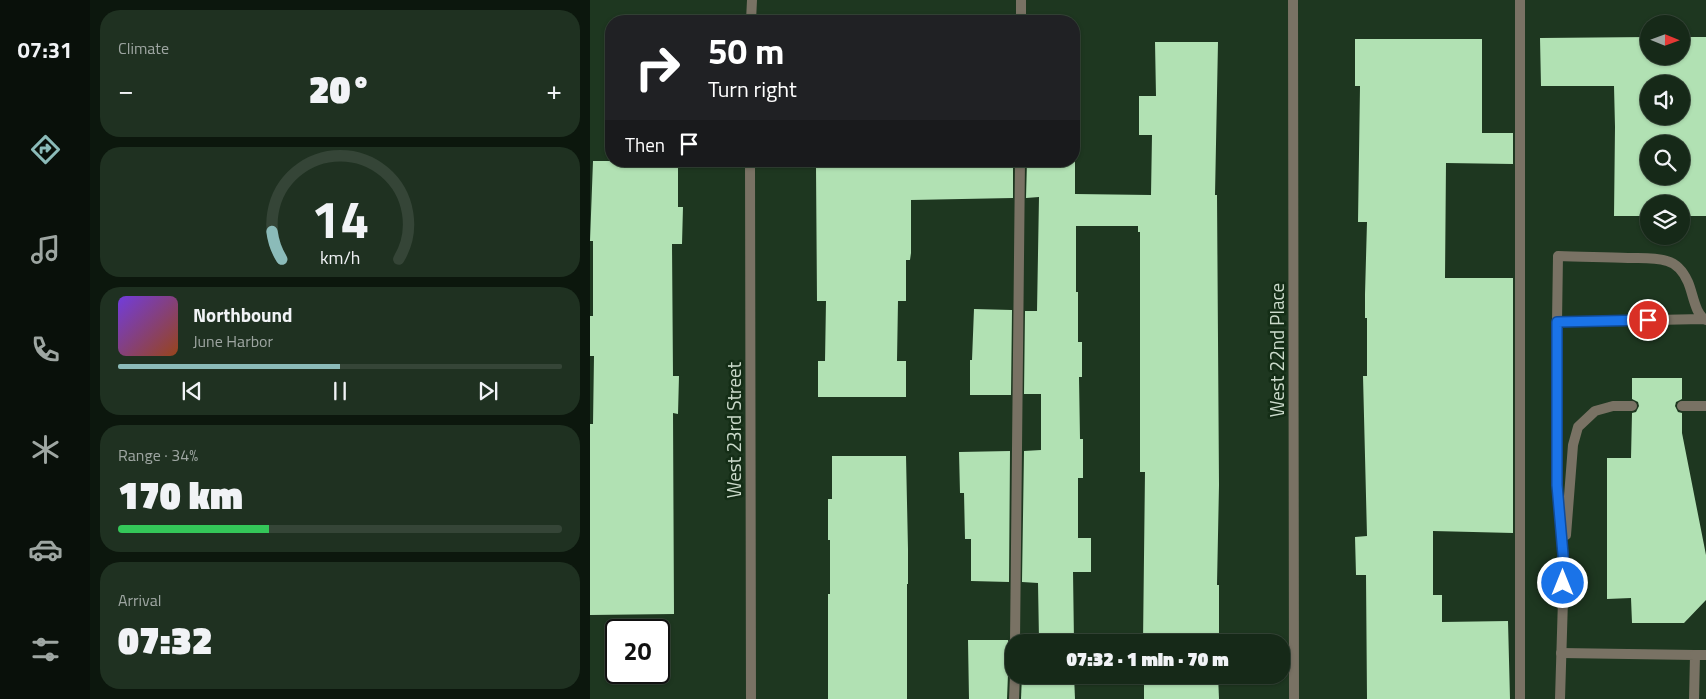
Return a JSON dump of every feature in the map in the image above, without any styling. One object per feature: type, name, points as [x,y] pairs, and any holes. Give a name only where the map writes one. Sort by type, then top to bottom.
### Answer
[{"type":"street","points":[[751,15],[752,0]]},
{"type":"street","points":[[1021,15],[1022,0]]},
{"type":"street","name":"West 22nd Place","points":[[1293,0],[1294,699]]},
{"type":"street","points":[[1520,0],[1520,699]]},
{"type":"street","name":"West 23rd Street","points":[[750,167],[751,699]]},
{"type":"street","points":[[1015,634],[1020,167]]},
{"type":"street","points":[[1564,566],[1557,485],[1558,256],[1647,258],[1668,261],[1679,267],[1685,276],[1699,313],[1704,319]]},
{"type":"street","points":[[1557,322],[1704,319]]},
{"type":"street","points":[[1560,699],[1564,566],[1573,445],[1578,427],[1594,411],[1614,406],[1632,406]]},
{"type":"street","points":[[1682,406],[1706,406]]},
{"type":"street","points":[[1561,653],[1701,655],[1694,699]]},
{"type":"street","points":[[1014,699],[1015,684]]},
{"type":"building","points":[[1640,37],[1640,65],[1690,65],[1690,37],[1706,37],[1706,216],[1690,216],[1690,195],[1640,195],[1640,216],[1614,216],[1614,86],[1541,86],[1540,38]]},
{"type":"building","points":[[1355,39],[1482,39],[1482,133],[1513,133],[1513,164],[1446,163],[1445,278],[1513,278],[1513,533],[1433,531],[1433,595],[1442,595],[1442,622],[1508,621],[1510,699],[1367,699],[1366,575],[1356,575],[1355,537],[1367,536],[1363,376],[1367,376],[1365,294],[1367,222],[1358,222],[1360,86],[1355,86]]},
{"type":"building","points":[[1155,42],[1218,42],[1215,195],[1217,195],[1219,485],[1217,585],[1219,585],[1219,634],[1143,634],[1145,472],[1140,472],[1140,232],[1138,232],[1138,226],[1076,226],[1078,342],[1082,342],[1082,377],[1079,377],[1080,439],[1083,439],[1083,478],[1078,478],[1078,538],[1091,538],[1091,572],[1073,572],[1074,634],[1039,634],[1038,583],[1022,582],[1024,451],[1041,450],[1041,394],[1024,394],[1025,311],[1037,311],[1039,197],[1026,198],[1027,167],[1075,167],[1075,194],[1151,195],[1152,135],[1139,135],[1139,96],[1156,96]]},
{"type":"building","points":[[593,161],[605,161],[605,167],[678,167],[678,207],[683,207],[682,244],[672,244],[673,376],[679,376],[678,414],[673,413],[674,614],[590,615],[590,424],[593,424],[594,356],[590,356],[590,316],[593,316],[593,241],[590,241]]},
{"type":"building","points":[[816,167],[1013,167],[1013,198],[911,200],[911,253],[910,260],[906,260],[906,301],[898,301],[897,361],[906,361],[906,397],[818,397],[818,361],[825,361],[826,301],[817,301]]},
{"type":"building","points":[[974,309],[1012,310],[1011,395],[970,395],[970,360],[972,360]]},
{"type":"building","points":[[1632,378],[1682,378],[1682,399],[1676,402],[1675,406],[1678,412],[1682,413],[1682,433],[1706,555],[1706,600],[1684,623],[1632,623],[1631,598],[1607,599],[1607,458],[1631,458],[1632,413],[1636,412],[1639,406],[1638,402],[1632,399]]},
{"type":"building","points":[[1010,451],[1009,582],[971,581],[971,539],[965,539],[964,493],[960,493],[959,452]]},
{"type":"building","points":[[832,456],[906,456],[908,549],[907,699],[828,699],[830,540],[828,540],[828,499],[832,499]]},
{"type":"building","points":[[968,640],[1005,640],[1007,699],[969,699]]},
{"type":"building","points":[[1022,684],[1074,684],[1075,699],[1021,699]]},
{"type":"building","points":[[1144,684],[1218,684],[1219,699],[1144,699]]},
{"type":"route","points":[[1563,583],[1564,566],[1557,485],[1557,322],[1648,320]]}]
